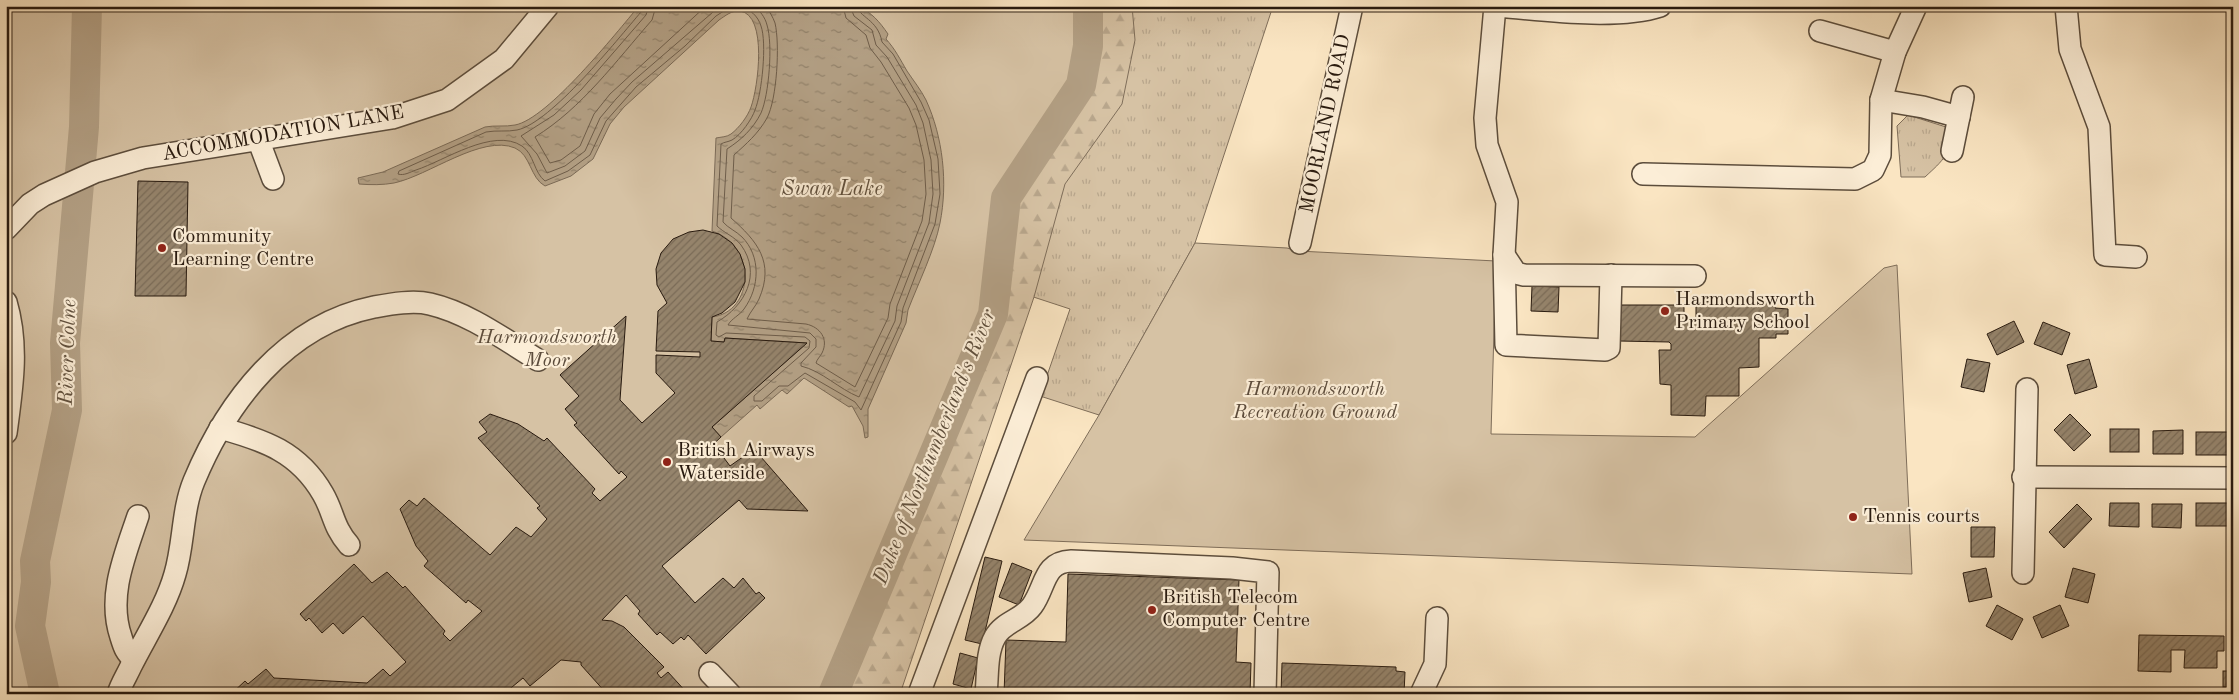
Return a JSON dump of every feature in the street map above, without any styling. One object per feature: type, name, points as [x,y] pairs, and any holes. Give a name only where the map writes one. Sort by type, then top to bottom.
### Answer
[{"type":"street","name":"ACCOMMODATION LANE","points":[[8,222],[44,194],[95,172],[143,158],[392,118],[447,100],[504,59],[548,6]]},
{"type":"street","name":"MOORLAND ROAD","points":[[1300,243],[1352,6]]},
{"type":"street","points":[[1611,275],[1609,348],[1605,350],[1511,347],[1504,341],[1504,255],[1507,202],[1486,145],[1485,118],[1496,6],[1560,12],[1608,12],[1660,6]]},
{"type":"street","points":[[1643,174],[1855,179],[1873,170],[1880,155],[1881,100],[1894,52],[1916,6]]},
{"type":"street","points":[[2066,6],[2070,48],[2099,127],[2105,255],[2136,257]]},
{"type":"street","points":[[1820,31],[1894,52]]},
{"type":"street","points":[[1952,151],[1963,97]]},
{"type":"street","points":[[1881,100],[1923,107],[1959,117]]},
{"type":"street","points":[[258,139],[273,178]]},
{"type":"street","points":[[1504,255],[1510,266],[1520,274],[1695,276]]},
{"type":"street","points":[[6,302],[14,338],[14,361],[6,432]]},
{"type":"street","points":[[118,694],[176,574],[193,483],[220,428],[236,402],[274,358],[324,324],[357,311],[391,304],[431,304],[467,318],[538,360]]},
{"type":"street","points":[[919,694],[1037,378]]},
{"type":"street","points":[[2023,573],[2023,477],[2027,389]]},
{"type":"street","points":[[220,428],[260,439],[294,458],[324,495],[338,532],[349,545]]},
{"type":"street","points":[[2023,477],[2233,478]]},
{"type":"street","points":[[134,659],[127,654],[116,622],[116,589],[138,516]]},
{"type":"street","points":[[986,694],[991,648],[998,632],[1028,611],[1037,598],[1049,569],[1059,562],[1071,561],[1232,568],[1268,572],[1265,694]]},
{"type":"street","points":[[1422,694],[1435,664],[1437,618]]},
{"type":"street","points":[[710,673],[730,694]]},
{"type":"green space","name":"Harmondsworth Moor","points":[[6,6],[1088,6],[1088,46],[1081,85],[1006,198],[993,314],[833,694],[6,694]]},
{"type":"green space","points":[[1098,6],[1273,6],[1195,243],[1099,415],[1040,396],[1070,309],[1003,287],[1015,202],[1090,89],[1095,59]]},
{"type":"green space","points":[[1098,6],[1132,6],[1135,40],[1122,104],[1065,184],[1034,297],[900,694],[839,694],[998,316],[1015,202],[1090,89],[1095,59]]},
{"type":"green space","points":[[1908,115],[1946,127],[1949,143],[1948,150],[1937,166],[1925,177],[1901,177],[1897,126]]},
{"type":"green space","name":"Harmondsworth Recreation Ground","points":[[1195,243],[1287,248],[1298,251],[1496,261],[1491,434],[1695,437],[1884,268],[1897,265],[1912,574],[1024,540],[1099,415]]},
{"type":"water","name":"Swan Lake","points":[[639,6],[858,6],[871,15],[885,29],[888,34],[886,39],[926,100],[932,114],[940,145],[944,176],[940,223],[930,255],[908,310],[906,323],[868,409],[868,437],[865,438],[863,426],[852,406],[849,407],[804,378],[787,394],[782,390],[760,409],[757,405],[721,437],[712,427],[807,343],[725,338],[724,342],[711,341],[712,317],[726,312],[736,304],[743,292],[745,278],[743,263],[737,250],[727,239],[712,231],[716,138],[729,135],[737,129],[748,114],[754,98],[759,53],[755,25],[749,15],[740,11],[731,12],[719,20],[624,107],[610,124],[593,159],[571,176],[545,186],[536,178],[528,161],[520,151],[502,145],[471,151],[423,173],[394,183],[377,185],[359,184],[358,178],[383,172],[485,127],[515,125],[529,119],[563,92]]},
{"type":"building","name":"Community Learning Centre","points":[[138,181],[188,182],[186,296],[135,296]]},
{"type":"building","name":"British Airways Waterside","points":[[703,230],[719,234],[732,243],[740,254],[745,269],[745,282],[735,302],[722,313],[712,317],[711,341],[724,342],[725,338],[807,343],[712,427],[721,437],[708,449],[717,458],[721,454],[730,466],[754,449],[808,511],[747,509],[739,500],[662,566],[695,603],[723,578],[734,588],[743,578],[756,594],[759,592],[765,598],[706,654],[688,635],[684,640],[681,637],[673,644],[660,632],[657,635],[638,614],[640,611],[626,595],[602,620],[612,621],[624,627],[664,667],[657,673],[661,678],[668,672],[688,694],[607,694],[581,665],[581,662],[561,660],[530,686],[523,678],[506,692],[508,694],[231,694],[245,681],[248,684],[266,669],[274,678],[367,683],[383,669],[390,676],[406,662],[363,616],[343,634],[333,623],[322,633],[309,618],[306,621],[300,614],[354,564],[372,583],[387,572],[403,588],[405,586],[445,631],[443,634],[450,641],[482,611],[468,600],[466,603],[424,566],[428,561],[416,546],[400,509],[409,500],[417,506],[424,498],[490,555],[516,527],[531,537],[547,519],[537,508],[540,506],[478,438],[487,432],[479,422],[490,414],[518,424],[544,441],[547,438],[595,489],[592,493],[600,501],[627,477],[621,471],[619,474],[574,425],[577,423],[565,409],[579,396],[560,375],[626,316],[620,400],[642,423],[675,393],[656,373],[656,355],[700,357],[700,352],[656,351],[658,311],[667,303],[657,285],[656,269],[661,253],[673,239],[689,232]]},
{"type":"building","points":[[1532,286],[1559,287],[1558,312],[1531,311]]},
{"type":"building","points":[[1696,301],[1776,302],[1775,308],[1788,309],[1788,334],[1776,334],[1776,338],[1759,338],[1759,367],[1739,368],[1739,396],[1706,396],[1705,416],[1671,415],[1671,385],[1660,384],[1659,350],[1671,350],[1671,344],[1669,342],[1619,341],[1619,305],[1684,305],[1684,320],[1696,321]]},
{"type":"building","points":[[2014,321],[2024,342],[1997,355],[1987,334]]},
{"type":"building","points":[[2043,322],[2070,333],[2062,355],[2034,344]]},
{"type":"building","points":[[1967,359],[1990,363],[1984,392],[1961,387]]},
{"type":"building","points":[[2089,359],[2097,387],[2075,394],[2067,365]]},
{"type":"building","points":[[2070,414],[2091,435],[2074,451],[2054,430]]},
{"type":"building","points":[[2110,429],[2139,429],[2139,452],[2110,452]]},
{"type":"building","points":[[2183,430],[2183,454],[2153,454],[2153,431]]},
{"type":"building","points":[[2196,432],[2232,432],[2232,455],[2196,455]]},
{"type":"building","points":[[2110,503],[2139,503],[2139,527],[2109,526]]},
{"type":"building","points":[[2196,503],[2232,503],[2232,526],[2196,526]]},
{"type":"building","points":[[2077,504],[2092,519],[2064,548],[2049,532]]},
{"type":"building","points":[[2152,504],[2182,504],[2181,528],[2152,527]]},
{"type":"building","points":[[1971,527],[1995,527],[1994,557],[1971,557]]},
{"type":"building","points":[[985,557],[1002,561],[982,644],[965,640]]},
{"type":"building","points":[[1012,563],[1032,571],[1019,605],[999,597]]},
{"type":"building","points":[[1986,568],[1992,597],[1969,602],[1963,573]]},
{"type":"building","points":[[2073,568],[2095,574],[2088,603],[2065,597]]},
{"type":"building","name":"British Telecom Computer Centre","points":[[1068,574],[1239,580],[1236,662],[1251,663],[1250,694],[1004,694],[1006,640],[1066,642]]},
{"type":"building","points":[[1997,605],[2023,619],[2012,640],[1986,626]]},
{"type":"building","points":[[2060,605],[2069,626],[2042,638],[2033,617]]},
{"type":"building","points":[[2139,635],[2224,636],[2224,651],[2217,651],[2217,668],[2184,668],[2185,650],[2171,650],[2171,672],[2138,671]]},
{"type":"building","points":[[960,653],[978,658],[971,689],[953,684]]},
{"type":"building","points":[[1282,663],[1396,667],[1396,671],[1405,672],[1404,694],[1281,694]]},
{"type":"building","points":[[2223,671],[2233,671],[2233,687],[2223,687]]},
{"type":"waterway","name":"River Colne","points":[[45,694],[30,626],[36,582],[35,561],[67,410],[65,343],[84,127],[87,6]]},
{"type":"waterway","name":"Duke of Northumberland's River","points":[[833,694],[993,314],[1006,198],[1081,85],[1088,46],[1088,6]]},
{"type":"place","name":"Community Learning Centre","points":[[162,248]]},
{"type":"place","name":"Harmondsworth Primary School","points":[[1665,311]]},
{"type":"place","name":"British Airways Waterside","points":[[667,462]]},
{"type":"place","name":"Tennis courts","points":[[1853,517]]},
{"type":"place","name":"British Telecom Computer Centre","points":[[1152,610]]}]
